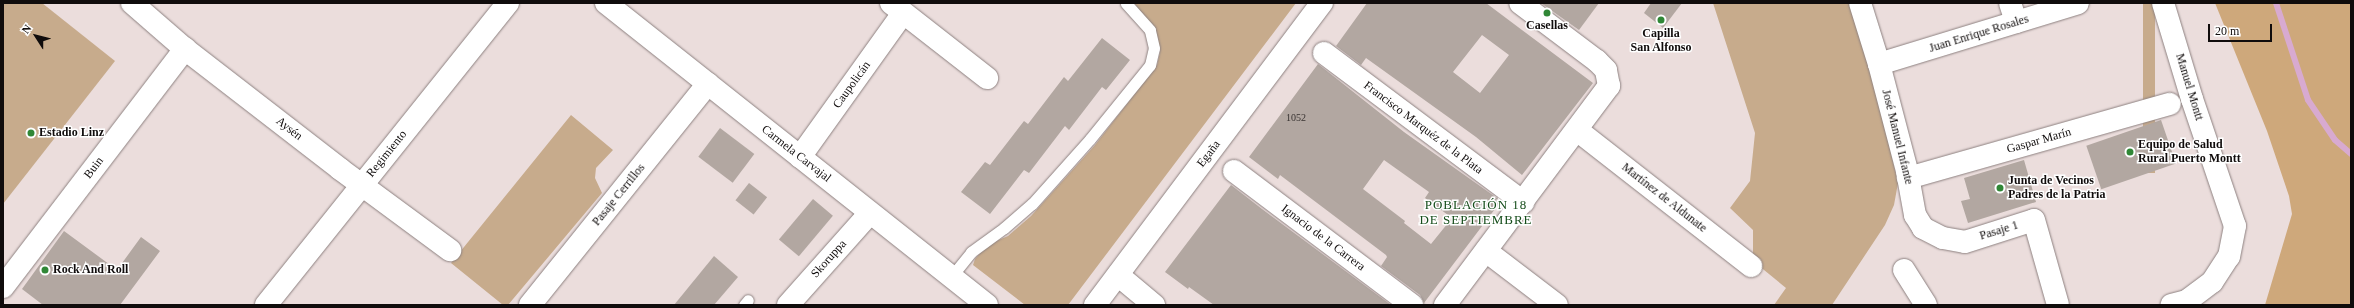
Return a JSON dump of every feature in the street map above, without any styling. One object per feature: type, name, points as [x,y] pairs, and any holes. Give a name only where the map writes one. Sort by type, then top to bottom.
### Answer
[{"type":"street","name":"Aysén","points":[[132,3],[185,48],[361,186],[450,250]]},
{"type":"street","name":"Regimiento","points":[[266,305],[508,3]]},
{"type":"street","name":"Carmela Carvajal","points":[[606,3],[987,305]]},
{"type":"street","name":"Egaña","points":[[1095,305],[1322,3]]},
{"type":"street","points":[[1445,305],[1604,94],[1609,79],[1606,70],[1520,3]]},
{"type":"street","name":"José Manuel Infante","points":[[1860,3],[1879,64],[1908,178],[1915,215],[1923,228],[1943,238],[1965,242]]},
{"type":"street","name":"Juan Enrique Rosales","points":[[1879,64],[2013,13],[2078,3]]},
{"type":"street","name":"Manuel Montt","points":[[2163,3],[2192,99],[2235,226],[2229,256],[2212,282],[2187,302],[2171,305]]},
{"type":"street","name":"Caupolicán","points":[[800,157],[897,8],[987,78]]},
{"type":"street","name":"Buin","points":[[3,287],[185,48]]},
{"type":"street","name":"Francisco Marquéz de la Plata","points":[[1324,53],[1523,202]]},
{"type":"street","name":"Pasaje Cerrillos","points":[[530,305],[708,84]]},
{"type":"street","name":"Gaspar Marín","points":[[1908,178],[2170,104]]},
{"type":"street","name":"Martínez de Aldunate","points":[[1577,130],[1751,266]]},
{"type":"street","name":"Ignacio de la Carrera","points":[[1234,171],[1412,305]]},
{"type":"street","name":"Skoruppa","points":[[788,305],[870,213]]},
{"type":"street","name":"Pasaje 1","points":[[1965,242],[2034,220],[2058,305]]},
{"type":"street","points":[[1486,251],[1557,305]]},
{"type":"street","points":[[1904,270],[1926,305]]},
{"type":"street","points":[[1118,275],[1154,305]]},
{"type":"lane","points":[[951,277],[971,252],[1004,228],[1032,204],[1090,139],[1150,65],[1154,48],[1150,30],[1126,3]]},
{"type":"shaded area","name":"Estadio Linz","points":[[3,3],[42,3],[115,61],[3,204]]},
{"type":"shaded area","points":[[1134,3],[1296,3],[1068,305],[1025,305],[973,265],[975,259],[987,245],[1008,236],[1031,216],[1095,145],[1157,65],[1160,52],[1156,31]]},
{"type":"shaded area","points":[[1713,3],[1851,3],[1875,84],[1898,183],[1894,205],[1885,225],[1832,305],[1774,305],[1786,288],[1753,261],[1753,230],[1730,208],[1750,181],[1755,133]]},
{"type":"shaded area","points":[[2143,3],[2155,3],[2155,173],[2143,173]]},
{"type":"shaded area","points":[[2215,3],[2351,3],[2351,305],[2265,305],[2292,214],[2289,196],[2267,131]]},
{"type":"shaded area","points":[[571,115],[613,150],[596,168],[595,178],[602,193],[508,305],[503,305],[451,263]]},
{"type":"building","points":[[1367,3],[1486,3],[1593,83],[1522,175],[1476,137],[1366,58],[1361,65],[1336,46]],"holes":[[[1482,35],[1509,55],[1480,93],[1453,72]]]},
{"type":"building","points":[[1541,3],[1599,3],[1579,30]]},
{"type":"building","name":"Capilla San Alfonso","points":[[1651,3],[1682,3],[1663,28],[1644,13]]},
{"type":"building","points":[[1102,38],[1130,60],[1106,90],[1102,87],[1069,130],[1065,126],[1029,173],[1024,170],[990,214],[961,192],[985,162],[990,165],[1024,121],[1028,124],[1064,77],[1068,81]]},
{"type":"building","points":[[1318,64],[1404,132],[1501,201],[1424,303],[1420,295],[1381,266],[1387,257],[1386,255],[1280,175],[1278,179],[1249,157]],"holes":[[[1384,160],[1429,192],[1425,198],[1452,218],[1431,244],[1404,223],[1405,221],[1363,189]]]},
{"type":"building","name":"Equipo de Salud Rural Puerto Montt","points":[[2161,120],[2176,163],[2101,189],[2086,146]]},
{"type":"building","points":[[720,128],[754,154],[733,183],[698,157]]},
{"type":"building","name":"Junta de Vecinos Padres de la Patria","points":[[2024,160],[2036,202],[1968,223],[1961,201],[1970,199],[1964,178]]},
{"type":"building","points":[[749,183],[767,197],[754,214],[735,200]]},
{"type":"building","points":[[1231,185],[1391,305],[1214,305],[1189,287],[1188,289],[1165,272]]},
{"type":"building","points":[[813,199],[833,216],[799,256],[779,240]]},
{"type":"building","points":[[64,231],[117,270],[141,237],[160,251],[120,305],[43,305],[22,289]]},
{"type":"building","points":[[714,256],[738,277],[714,305],[674,305]]},
{"type":"waterway","points":[[2276,3],[2308,100],[2335,140],[2351,154]]},
{"type":"place","name":"Casellas","points":[[1547,13]]},
{"type":"place","name":"Capilla San Alfonso","points":[[1661,20]]},
{"type":"place","name":"Estadio Linz","points":[[31,133]]},
{"type":"place","name":"Equipo de Salud Rural Puerto Montt","points":[[2130,152]]},
{"type":"place","name":"Junta de Vecinos Padres de la Patria","points":[[2000,188]]},
{"type":"place","name":"Rock And Roll","points":[[45,270]]},
{"type":"district","name":"POBLACIÓN 18 DE SEPTIEMBRE","points":[[1476,214]]}]
